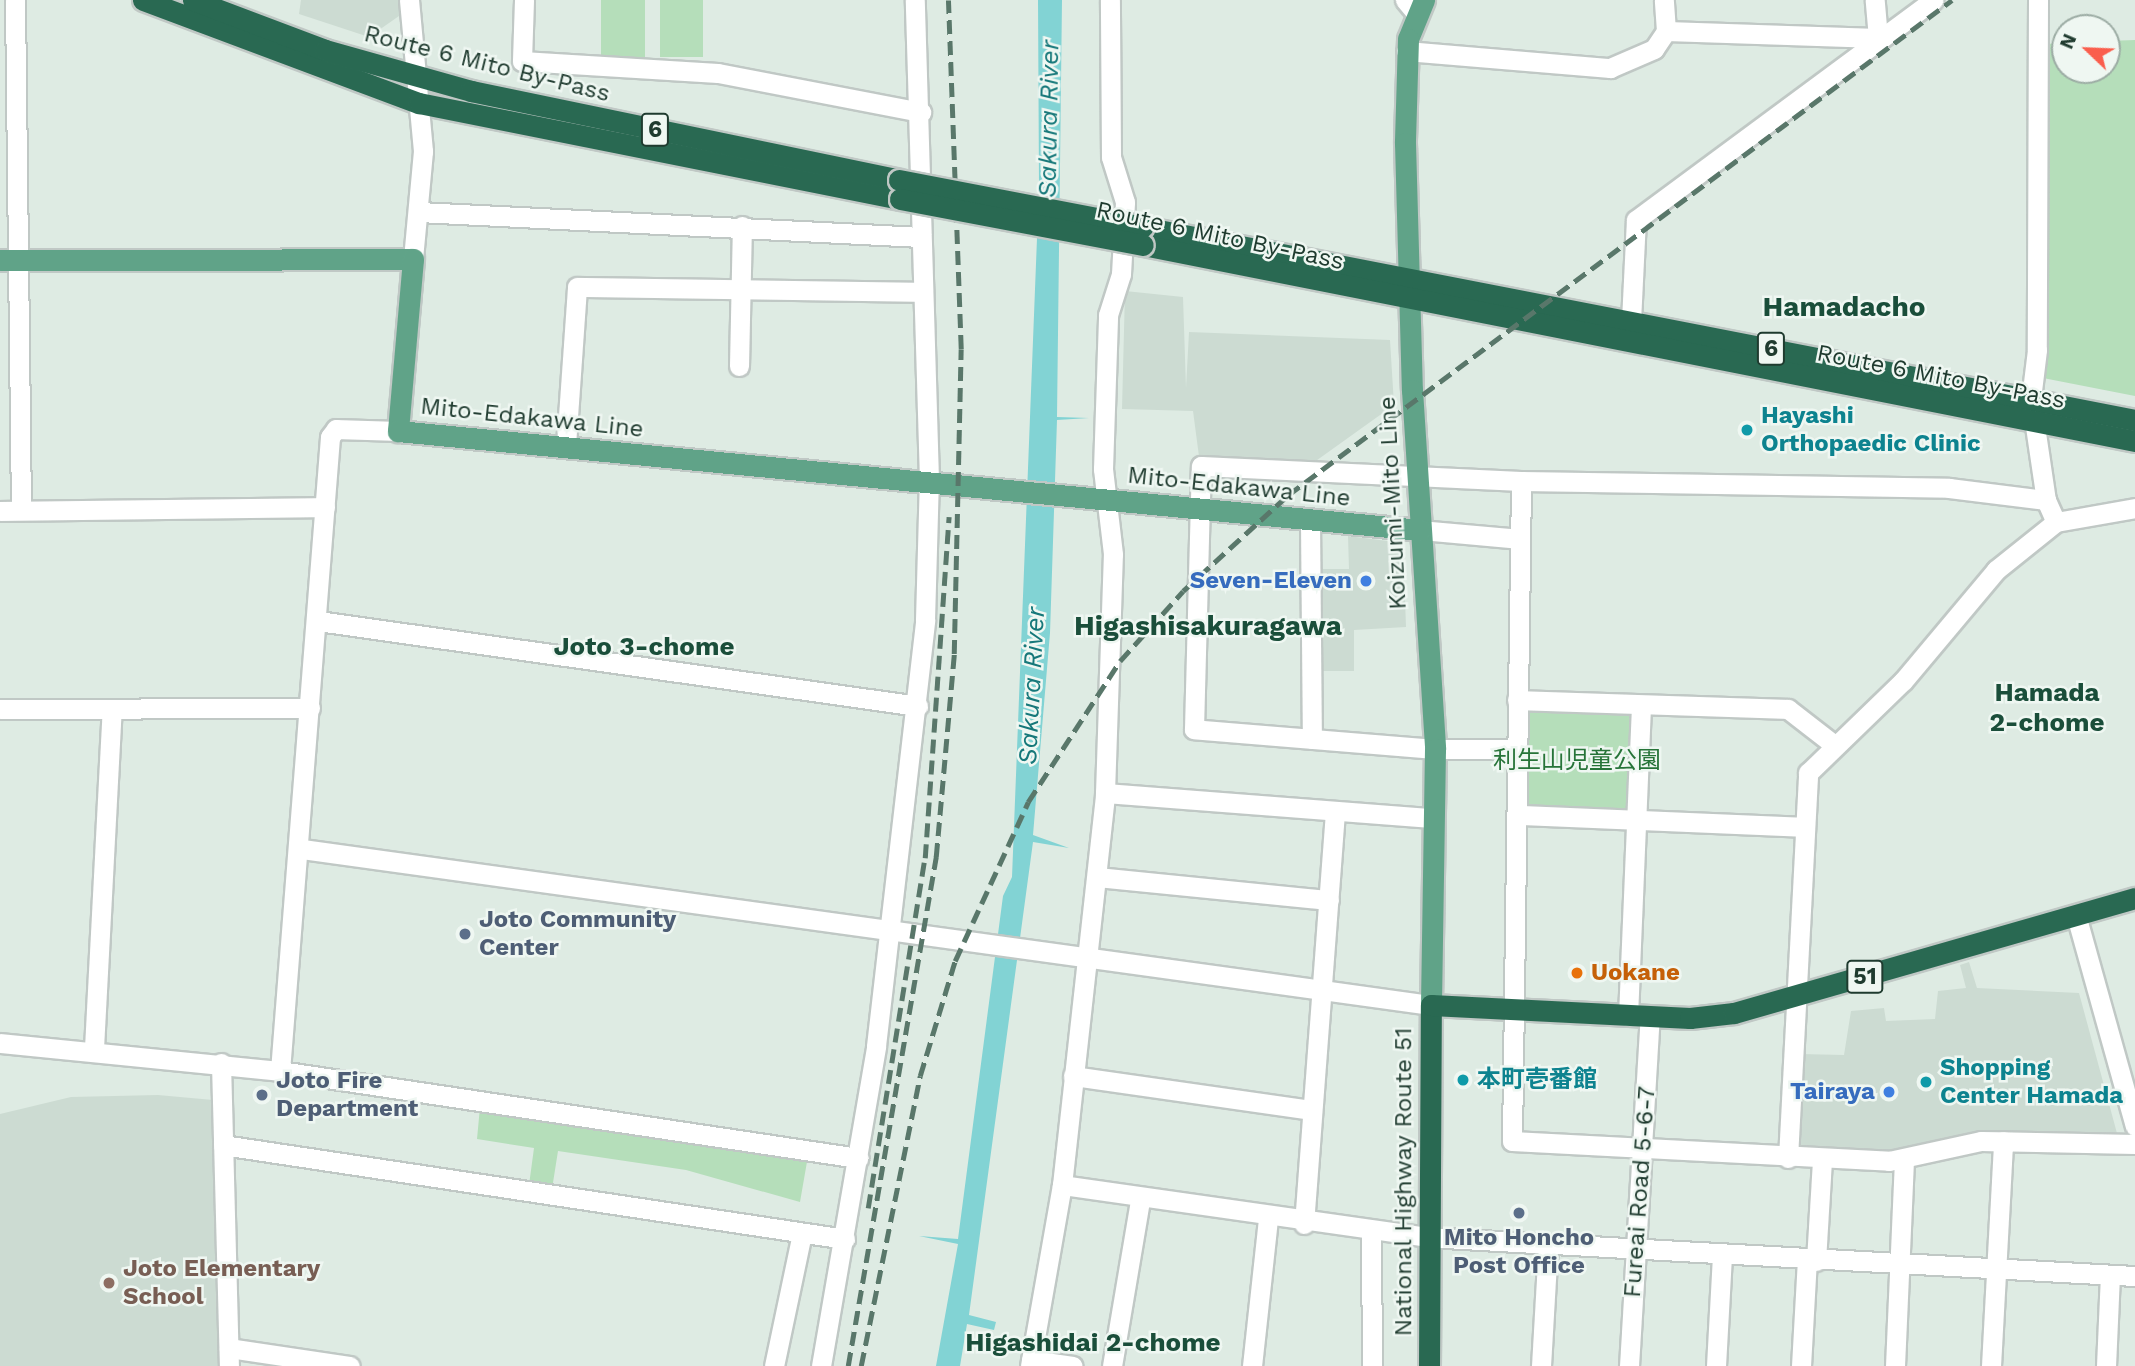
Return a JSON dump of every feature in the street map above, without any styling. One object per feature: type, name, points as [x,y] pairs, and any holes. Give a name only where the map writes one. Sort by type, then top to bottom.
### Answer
[{"type":"highway","name":"Route 6 Mito By-Pass","points":[[143,0],[419,103],[1143,236],[1408,277],[2135,420]]},
{"type":"highway","name":"Route 6 Mito By-Pass","points":[[193,0],[325,50],[513,101],[899,190]]},
{"type":"highway","name":"Route 6 Mito By-Pass","points":[[1143,236],[1408,302],[2135,441]]},
{"type":"highway","name":"National Highway Route 51","points":[[1429,1366],[1426,1237],[1432,1005],[1650,1017],[1734,1013],[1795,998],[2135,898]]},
{"type":"main road","name":"Koizumi-Mito Line","points":[[1415,4],[1406,51],[1408,302],[1435,749],[1432,818],[1432,1005]]},
{"type":"main road","points":[[9,260],[413,259]]},
{"type":"main road","name":"Mito-Edakawa Line","points":[[413,259],[398,431],[929,480],[1100,500],[1420,530]]},
{"type":"street","points":[[15,0],[9,260],[22,510]]},
{"type":"street","points":[[409,0],[413,74],[419,103],[419,212],[413,259]]},
{"type":"street","points":[[524,0],[522,61],[718,73],[921,112]]},
{"type":"street","points":[[821,1366],[858,1158],[891,932],[918,706],[929,480],[922,292],[921,112],[915,0]]},
{"type":"street","points":[[1073,1366],[1031,1363],[1062,1185],[1105,793],[1113,554],[1100,500],[1108,315],[1121,274],[1125,202],[1111,157],[1110,0]]},
{"type":"street","points":[[1406,51],[1610,68],[1654,49],[1666,32],[1664,0]]},
{"type":"street","points":[[1875,0],[1878,38]]},
{"type":"street","points":[[1631,321],[1636,220],[1878,38],[1933,0]]},
{"type":"street","points":[[2038,0],[2037,350],[2031,398],[2046,500],[2056,522]]},
{"type":"street","points":[[1666,32],[1878,38]]},
{"type":"street","points":[[419,212],[921,237]]},
{"type":"street","points":[[739,366],[742,226]]},
{"type":"street","points":[[566,446],[577,287],[741,286],[922,292]]},
{"type":"street","points":[[280,1071],[302,849],[330,437],[337,429],[398,431]]},
{"type":"street","points":[[1517,749],[1435,749],[1194,729],[1201,467],[1521,481],[1949,488],[2046,500]]},
{"type":"street","points":[[1521,481],[1517,700],[1520,815],[1519,1009],[1512,1141],[1822,1160],[1903,1160],[1944,1147],[2003,1141],[2135,1144]]},
{"type":"street","points":[[0,511],[325,507]]},
{"type":"street","points":[[1788,1158],[1808,773],[1833,744],[1903,681],[1996,570],[2056,522],[2135,508]]},
{"type":"street","points":[[1310,521],[1312,739]]},
{"type":"street","points":[[1420,530],[1520,539]]},
{"type":"street","points":[[318,621],[918,706]]},
{"type":"street","points":[[1517,700],[1788,709],[1833,744]]},
{"type":"street","points":[[1628,1016],[1641,706]]},
{"type":"street","points":[[0,709],[310,708]]},
{"type":"street","points":[[94,1048],[112,709]]},
{"type":"street","points":[[1105,793],[1335,813],[1432,818]]},
{"type":"street","points":[[1304,1224],[1335,813]]},
{"type":"street","points":[[1520,815],[1804,827]]},
{"type":"street","points":[[302,849],[971,943],[1065,959],[1432,1005]]},
{"type":"street","points":[[1097,877],[1329,900]]},
{"type":"street","points":[[2076,915],[2128,1075],[2135,1126]]},
{"type":"street","name":"Fureai Road 5-6-7","points":[[1629,1366],[1650,1017]]},
{"type":"street","points":[[0,1043],[94,1048],[280,1071],[858,1158]]},
{"type":"street","points":[[220,1063],[229,1357],[350,1366]]},
{"type":"street","points":[[1073,1076],[1312,1110]]},
{"type":"street","points":[[1991,1366],[2003,1141]]},
{"type":"street","points":[[223,1145],[845,1239]]},
{"type":"street","points":[[1801,1366],[1822,1160]]},
{"type":"street","points":[[1895,1366],[1903,1160]]},
{"type":"street","points":[[1062,1185],[1268,1219],[1426,1237],[1812,1261],[2135,1276]]},
{"type":"street","points":[[1112,1366],[1140,1199]]},
{"type":"street","points":[[1252,1366],[1268,1219]]},
{"type":"street","points":[[1371,1231],[1372,1366]]},
{"type":"street","points":[[774,1366],[802,1233]]},
{"type":"street","points":[[1541,1366],[1548,1244]]},
{"type":"street","points":[[1716,1366],[1722,1256]]},
{"type":"street","points":[[2106,1366],[2110,1275]]},
{"type":"shaded area","points":[[301,0],[399,0],[399,16],[369,37],[299,14]]},
{"type":"shaded area","points":[[1125,291],[1183,297],[1186,388],[1189,332],[1390,340],[1394,405],[1306,468],[1200,464],[1193,411],[1122,409]]},
{"type":"shaded area","points":[[1348,536],[1403,543],[1406,627],[1354,630],[1354,671],[1317,671],[1315,569],[1349,569]]},
{"type":"shaded area","points":[[1969,962],[1977,988],[2079,993],[2118,1137],[1897,1158],[1795,1154],[1800,1054],[1844,1055],[1851,1011],[1884,1008],[1886,1021],[1935,1019],[1938,991],[1966,988],[1960,965]]},
{"type":"shaded area","name":"Joto Elementary School","points":[[158,1095],[213,1100],[219,1366],[0,1366],[0,1114],[71,1097]]},
{"type":"green space","points":[[601,0],[645,0],[645,58],[601,58]]},
{"type":"green space","points":[[660,0],[703,0],[703,57],[660,57]]},
{"type":"green space","points":[[2121,40],[2135,40],[2135,396],[2043,378],[2045,44],[2051,44],[2051,84],[2121,84]]},
{"type":"green space","name":"利生山児童公園","points":[[1526,708],[1631,712],[1628,810],[1523,806]]},
{"type":"green space","points":[[480,1107],[808,1156],[800,1202],[686,1170],[558,1151],[552,1189],[529,1185],[534,1148],[477,1139]]},
{"type":"water","name":"Sakura River","points":[[1038,0],[1062,0],[1057,417],[1089,418],[1057,420],[1050,633],[1033,835],[1069,848],[1033,842],[969,1315],[996,1322],[994,1330],[967,1324],[960,1366],[936,1366],[958,1244],[919,1236],[958,1239],[1003,896],[1012,877],[1039,187]]},
{"type":"railway","points":[[848,1366],[936,857],[954,654],[961,349],[948,0]]},
{"type":"railway","points":[[861,1366],[920,1076],[955,961],[1028,802],[1120,661],[1183,591],[1288,495],[1952,0]]},
{"type":"railway","points":[[868,1208],[925,858],[949,517]]},
{"type":"place","name":"Hayashi Orthopaedic Clinic","points":[[1747,430]]},
{"type":"place","name":"Seven-Eleven","points":[[1366,581]]},
{"type":"place","name":"Joto Community Center","points":[[465,934]]},
{"type":"place","name":"Uokane","points":[[1577,973]]},
{"type":"place","name":"本町壱番館","points":[[1463,1080]]},
{"type":"place","name":"Shopping Center Hamada","points":[[1926,1082]]},
{"type":"place","name":"Tairaya","points":[[1889,1092]]},
{"type":"place","name":"Joto Fire Department","points":[[262,1095]]},
{"type":"place","name":"Mito Honcho Post Office","points":[[1519,1213]]},
{"type":"place","name":"Joto Elementary School","points":[[109,1283]]},
{"type":"district","name":"Hamadacho","points":[[1844,307]]},
{"type":"district","name":"Higashisakuragawa","points":[[1208,626]]},
{"type":"district","name":"Joto 3-chome","points":[[644,647]]},
{"type":"district","name":"Hamada 2-chome","points":[[2047,708]]},
{"type":"district","name":"Higashidai 2-chome","points":[[1093,1343]]}]
